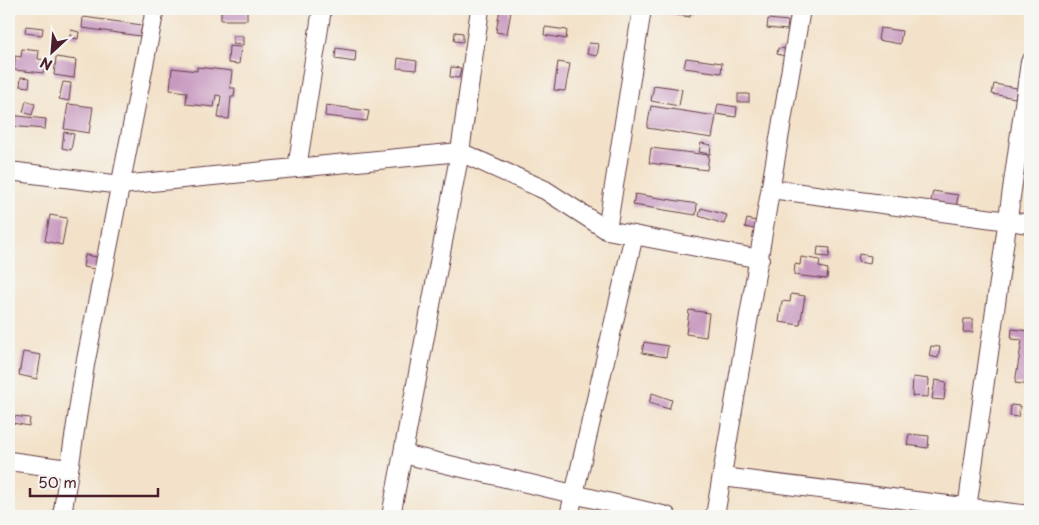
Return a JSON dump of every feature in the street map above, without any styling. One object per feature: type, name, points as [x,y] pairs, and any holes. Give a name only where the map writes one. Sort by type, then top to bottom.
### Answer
[{"type":"street","points":[[62,516],[85,364],[155,9]]},
{"type":"street","points":[[297,168],[322,9]]},
{"type":"street","points":[[391,516],[460,152],[480,9]]},
{"type":"street","points":[[607,230],[642,9]]},
{"type":"street","points":[[715,516],[760,259],[800,9]]},
{"type":"street","points":[[966,511],[1030,62]]},
{"type":"street","points":[[9,171],[121,185],[460,152],[545,190],[607,230],[760,259]]},
{"type":"street","points":[[771,189],[1030,224]]},
{"type":"street","points":[[569,516],[634,235]]},
{"type":"street","points":[[402,454],[666,516]]},
{"type":"street","points":[[9,460],[68,469]]},
{"type":"street","points":[[722,477],[966,511],[1030,515]]},
{"type":"building","points":[[221,9],[247,9],[247,20],[221,20]]},
{"type":"building","points":[[382,9],[402,9],[401,13]]},
{"type":"building","points":[[500,9],[511,11],[507,34],[496,32]]},
{"type":"building","points":[[667,9],[691,9],[690,17],[666,13]]},
{"type":"building","points":[[866,9],[892,9],[891,13]]},
{"type":"building","points":[[83,17],[142,25],[140,36],[82,28]]},
{"type":"building","points":[[768,19],[788,21],[787,30],[767,28]]},
{"type":"building","points":[[26,26],[43,28],[42,35],[25,33]]},
{"type":"building","points":[[545,27],[567,30],[566,39],[544,35]]},
{"type":"building","points":[[880,28],[902,31],[900,44],[878,40]]},
{"type":"building","points":[[71,30],[79,32],[78,39],[70,37]]},
{"type":"building","points":[[455,32],[463,33],[463,42],[454,41]]},
{"type":"building","points":[[233,36],[243,36],[243,45],[233,44]]},
{"type":"building","points":[[589,43],[599,44],[597,56],[587,54]]},
{"type":"building","points":[[229,46],[241,47],[239,64],[228,63]]},
{"type":"building","points":[[336,48],[356,51],[355,62],[335,59]]},
{"type":"building","points":[[778,48],[786,49],[785,56],[777,54]]},
{"type":"building","points":[[22,49],[39,51],[38,59],[46,60],[44,73],[14,70],[15,56],[21,57]]},
{"type":"building","points":[[56,57],[76,60],[74,78],[54,75]]},
{"type":"building","points":[[398,58],[417,61],[416,70],[397,68]]},
{"type":"building","points":[[686,58],[722,63],[721,73],[684,68]]},
{"type":"building","points":[[558,62],[570,64],[565,91],[554,90]]},
{"type":"building","points":[[197,67],[232,71],[230,88],[235,88],[234,97],[231,97],[229,119],[218,118],[221,96],[216,95],[214,107],[186,104],[187,92],[170,90],[172,68],[197,71]]},
{"type":"building","points":[[451,67],[461,68],[459,78],[450,77]]},
{"type":"building","points":[[21,77],[30,78],[29,87],[20,86]]},
{"type":"building","points":[[63,82],[71,83],[69,101],[59,99]]},
{"type":"building","points":[[994,84],[1017,88],[1015,98],[992,94]]},
{"type":"building","points":[[654,85],[682,89],[679,106],[651,101]]},
{"type":"building","points":[[738,94],[749,94],[749,102],[738,102]]},
{"type":"building","points":[[26,101],[35,104],[32,115],[23,112]]},
{"type":"building","points":[[68,104],[93,107],[89,133],[64,129]]},
{"type":"building","points":[[718,104],[737,107],[736,117],[716,114]]},
{"type":"building","points":[[326,105],[369,111],[367,121],[325,116]]},
{"type":"building","points":[[651,106],[716,116],[712,138],[647,128]]},
{"type":"building","points":[[9,115],[46,119],[45,129],[9,126]]},
{"type":"building","points":[[64,132],[74,134],[71,150],[62,148]]},
{"type":"building","points":[[701,143],[711,145],[710,154],[699,152]]},
{"type":"building","points":[[651,148],[709,155],[707,170],[649,163]]},
{"type":"building","points":[[933,191],[958,195],[956,209],[930,205]]},
{"type":"building","points":[[635,194],[697,204],[696,215],[633,205]]},
{"type":"building","points":[[701,208],[727,215],[724,224],[699,216]]},
{"type":"building","points":[[50,215],[67,218],[62,245],[45,241]]},
{"type":"building","points":[[747,219],[760,222],[759,230],[745,227]]},
{"type":"building","points":[[818,247],[830,248],[829,257],[817,256]]},
{"type":"building","points":[[859,254],[871,256],[870,264],[858,262]]},
{"type":"building","points":[[85,255],[103,258],[101,270],[83,267]]},
{"type":"building","points":[[801,257],[820,260],[819,267],[828,269],[827,279],[794,275],[795,264],[800,265]]},
{"type":"building","points":[[791,294],[805,296],[800,325],[779,322],[782,301],[790,302]]},
{"type":"building","points":[[689,310],[709,313],[706,337],[686,334]]},
{"type":"building","points":[[964,319],[973,319],[973,332],[963,332]]},
{"type":"building","points":[[1012,329],[1030,331],[1030,385],[1015,383],[1022,340],[1011,339]]},
{"type":"building","points":[[644,342],[668,346],[666,357],[642,353]]},
{"type":"building","points":[[931,346],[940,347],[938,358],[929,356]]},
{"type":"building","points":[[23,352],[41,355],[37,379],[19,375]]},
{"type":"building","points":[[913,377],[929,379],[928,397],[912,396]]},
{"type":"building","points":[[935,380],[946,382],[944,400],[932,399]]},
{"type":"building","points":[[652,393],[672,400],[669,409],[649,403]]},
{"type":"building","points":[[1011,405],[1020,406],[1018,417],[1010,416]]},
{"type":"building","points":[[1028,406],[1030,406],[1030,418],[1027,418]]},
{"type":"building","points":[[14,416],[30,418],[29,426],[13,423]]},
{"type":"building","points":[[909,434],[929,436],[928,448],[907,445]]}]
